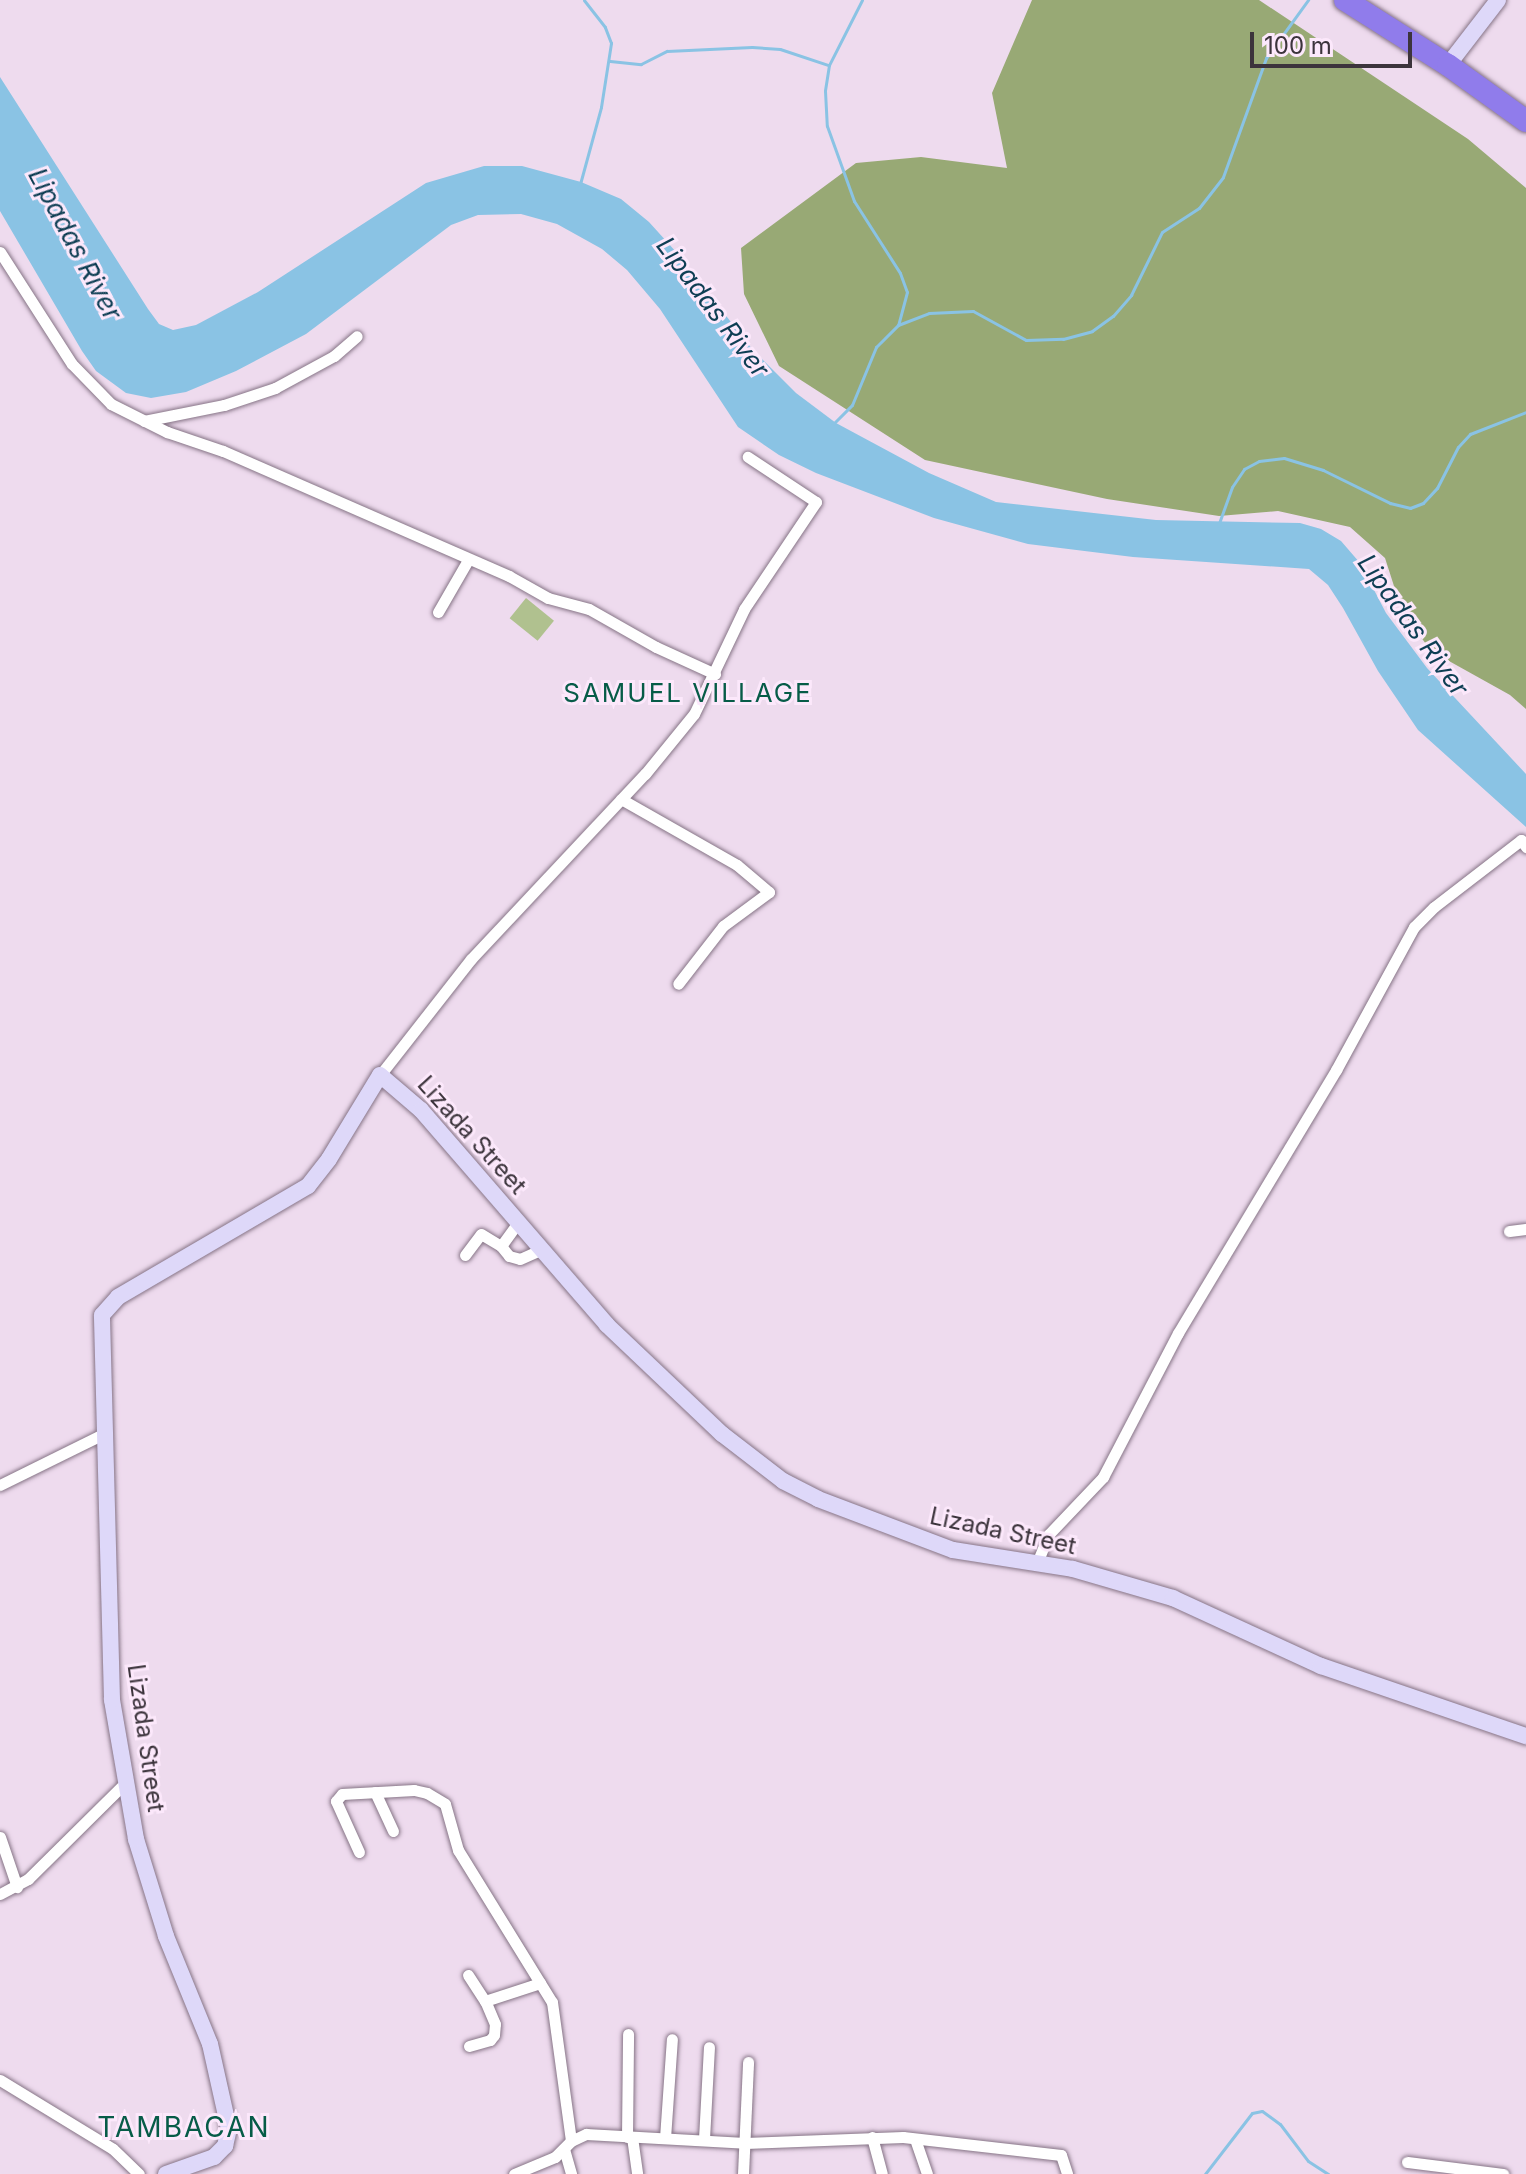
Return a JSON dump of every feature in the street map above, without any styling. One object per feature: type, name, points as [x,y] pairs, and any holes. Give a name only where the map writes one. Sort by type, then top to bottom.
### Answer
[{"type":"highway","points":[[1345,0],[1448,65],[1526,121]]},
{"type":"street","points":[[1448,65],[1498,0]]},
{"type":"street","points":[[0,252],[72,364],[97,393],[143,421],[223,451],[509,576],[548,598],[589,609],[656,647],[715,674]]},
{"type":"street","points":[[143,421],[224,405],[275,388],[334,356],[357,336]]},
{"type":"street","points":[[380,1075],[471,959],[683,730],[715,674],[744,609],[816,502],[748,457]]},
{"type":"street","points":[[438,612],[468,560]]},
{"type":"street","points":[[621,799],[737,865],[769,892],[739,911],[723,926],[678,984]]},
{"type":"street","points":[[1037,1563],[1049,1534],[1103,1477],[1178,1333],[1336,1070],[1414,927],[1434,907],[1521,840],[1526,847]]},
{"type":"street","name":"Lizada Street","points":[[166,2174],[214,2157],[225,2146],[229,2129],[210,2044],[166,1936],[136,1839],[112,1700],[104,1309],[118,1297],[308,1186],[329,1159],[380,1075],[421,1110],[607,1325],[722,1434],[783,1481],[818,1499],[953,1550],[1073,1569],[1173,1598],[1321,1666],[1526,1736]]},
{"type":"street","points":[[501,1246],[518,1223]]},
{"type":"street","points":[[1509,1231],[1526,1229]]},
{"type":"street","points":[[465,1255],[481,1234],[501,1246],[509,1256],[520,1259],[540,1250]]},
{"type":"street","points":[[0,1485],[105,1433]]},
{"type":"street","points":[[0,1894],[17,1887],[126,1782]]},
{"type":"street","points":[[359,1852],[336,1801],[342,1794],[414,1790],[427,1793],[445,1804],[458,1850],[552,2002],[571,2174]]},
{"type":"street","points":[[375,1792],[393,1831]]},
{"type":"street","points":[[1,1843],[17,1887]]},
{"type":"street","points":[[468,1975],[495,2024],[490,2040],[469,2046]]},
{"type":"street","points":[[485,2001],[540,1983]]},
{"type":"street","points":[[628,2034],[629,2137],[637,2174]]},
{"type":"street","points":[[665,2138],[672,2039]]},
{"type":"street","points":[[704,2139],[709,2047]]},
{"type":"street","points":[[743,2174],[748,2062]]},
{"type":"street","points":[[0,2080],[113,2149],[139,2174]]},
{"type":"street","points":[[514,2174],[543,2163],[586,2134],[745,2143],[872,2137],[915,2139],[1061,2155],[1067,2174]]},
{"type":"street","points":[[872,2137],[882,2174]]},
{"type":"street","points":[[915,2139],[927,2174]]},
{"type":"street","points":[[1407,2162],[1503,2174]]},
{"type":"green space","points":[[1032,0],[1259,0],[1468,139],[1526,188],[1526,709],[1510,695],[1431,651],[1402,611],[1385,558],[1350,527],[1278,511],[1219,516],[1107,499],[925,460],[779,366],[744,294],[741,248],[856,163],[921,157],[1007,168],[992,93]]},
{"type":"green space","points":[[526,598],[554,621],[538,641],[510,618]]},
{"type":"water","name":"Lipadas River","points":[[0,77],[148,309],[159,324],[173,330],[196,325],[258,292],[426,183],[484,166],[522,166],[581,182],[621,199],[649,222],[677,253],[752,349],[796,393],[836,423],[929,473],[996,502],[1156,520],[1300,523],[1321,529],[1341,541],[1360,563],[1386,613],[1427,668],[1526,774],[1526,827],[1418,730],[1378,671],[1328,585],[1309,569],[1133,557],[1028,544],[934,518],[816,473],[779,455],[738,427],[660,309],[627,270],[602,249],[557,224],[521,214],[478,215],[451,225],[306,334],[236,371],[186,392],[151,398],[126,393],[96,371],[82,351],[0,211]]},
{"type":"waterway","points":[[580,184],[601,107],[611,43],[605,27],[584,0]]},
{"type":"waterway","points":[[862,0],[829,65],[825,91],[827,126],[854,201],[900,273],[907,292],[898,325]]},
{"type":"waterway","points":[[833,424],[852,405],[876,347],[898,325],[929,313],[973,311],[1026,340],[1063,339],[1092,331],[1113,316],[1131,295],[1162,232],[1199,208],[1223,177],[1266,58],[1308,0]]},
{"type":"waterway","points":[[610,61],[641,64],[667,51],[752,47],[780,49],[828,65]]},
{"type":"waterway","points":[[1218,526],[1232,487],[1244,469],[1259,461],[1284,458],[1323,470],[1390,503],[1410,508],[1423,503],[1437,488],[1458,447],[1470,434],[1526,412]]},
{"type":"waterway","points":[[1205,2174],[1252,2113],[1262,2111],[1280,2124],[1308,2161],[1328,2174]]},
{"type":"district","name":"SAMUEL VILLAGE","points":[[688,693]]},
{"type":"district","name":"TAMBACAN","points":[[184,2127]]}]
